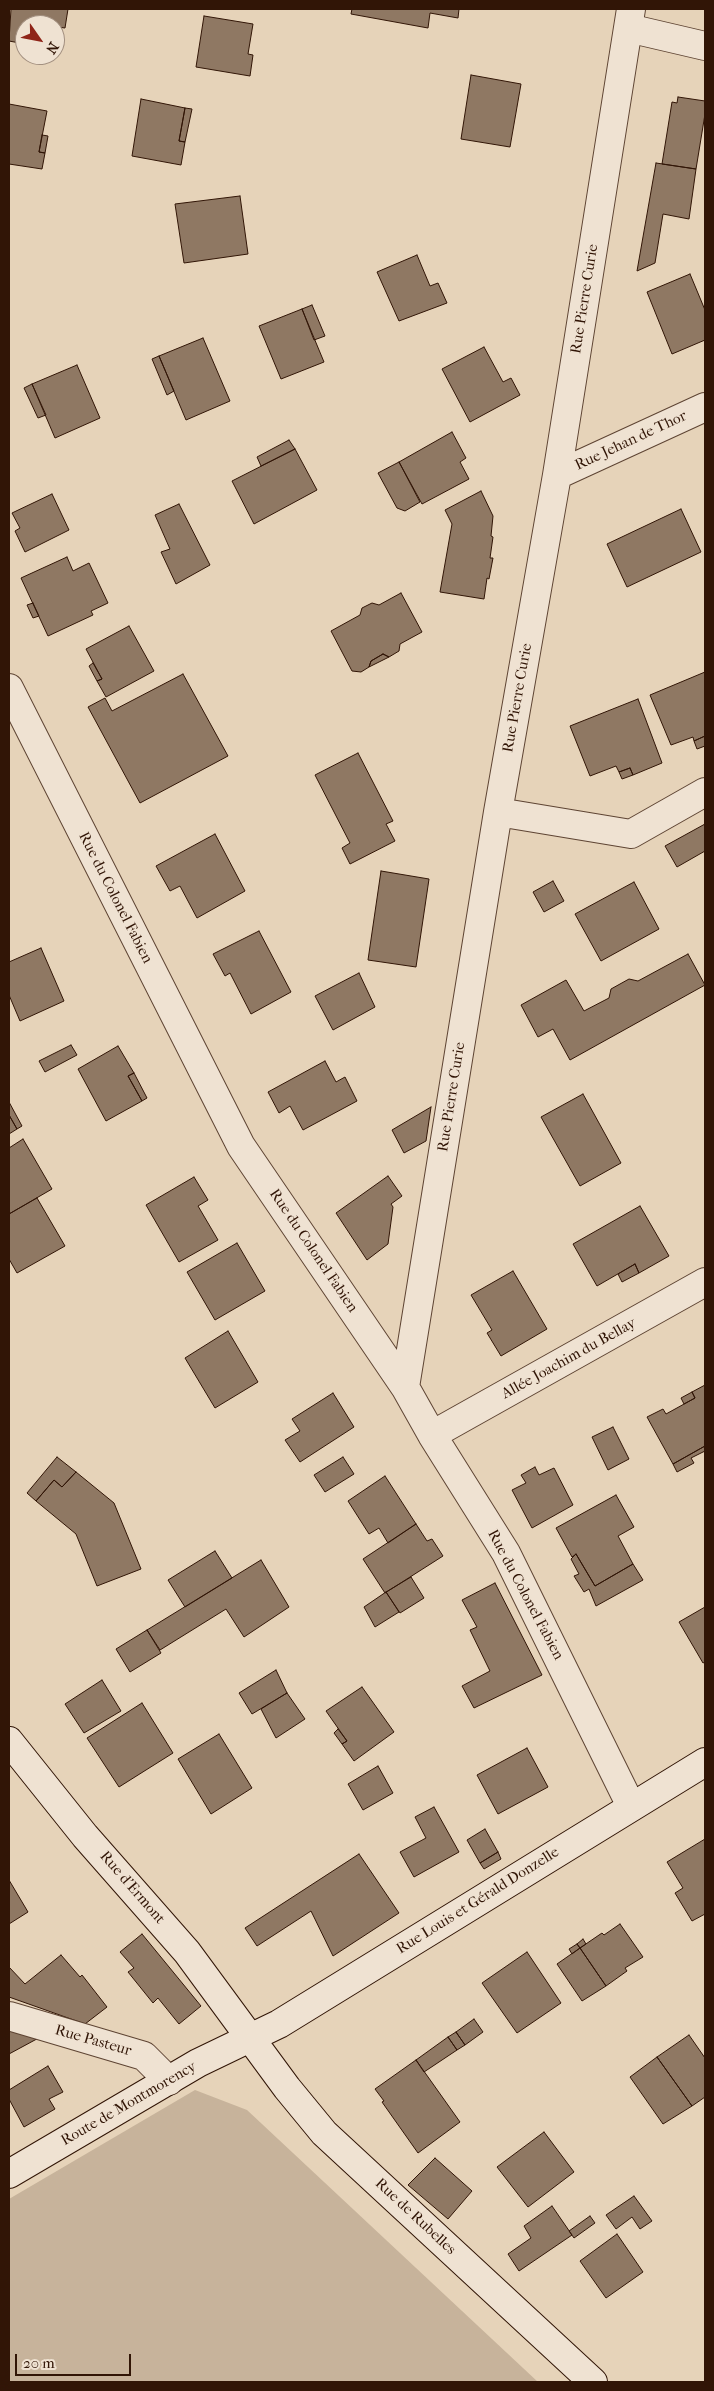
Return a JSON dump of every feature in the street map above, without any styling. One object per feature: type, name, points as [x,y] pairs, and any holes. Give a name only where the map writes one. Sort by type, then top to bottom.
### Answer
[{"type":"street","points":[[629,18],[705,46]]},
{"type":"street","name":"Rue Pierre Curie","points":[[405,1387],[498,812],[557,475],[629,18]]},
{"type":"street","name":"Rue Jehan de Thor","points":[[557,475],[705,407]]},
{"type":"street","name":"Rue du Colonel Fabien","points":[[9,688],[241,1146],[405,1387],[432,1435],[506,1553],[631,1806]]},
{"type":"street","points":[[498,812],[631,834],[705,792]]},
{"type":"street","name":"Allée Joachim du Bellay","points":[[432,1435],[705,1282]]},
{"type":"street","name":"Rue d'Ermont","points":[[9,1741],[85,1836],[187,1952],[251,2038]]},
{"type":"street","name":"Rue Louis et Gérald Donzelle","points":[[251,2038],[348,1982],[705,1762]]},
{"type":"street","name":"Rue Pasteur","points":[[9,2016],[144,2056],[169,2081]]},
{"type":"street","name":"Route de Montmorency","points":[[9,2174],[198,2063],[251,2038]]},
{"type":"street","name":"Rue de Rubelles","points":[[251,2038],[287,2088],[324,2133],[593,2382]]},
{"type":"shaded area","points":[[195,2090],[247,2110],[538,2382],[9,2382],[9,2199]]},
{"type":"building","points":[[11,9],[68,9],[65,28],[65,15],[15,15],[15,42],[9,41]]},
{"type":"building","points":[[352,9],[459,9],[458,18],[430,13],[428,28],[351,14]]},
{"type":"building","points":[[204,16],[253,24],[248,54],[253,55],[250,76],[196,67]]},
{"type":"building","points":[[471,75],[521,84],[510,147],[461,139]]},
{"type":"building","points":[[678,97],[705,101],[705,114],[696,169],[662,164],[672,102],[677,103]]},
{"type":"building","points":[[141,99],[185,108],[179,141],[185,142],[181,165],[132,156]]},
{"type":"building","points":[[9,104],[47,111],[39,152],[45,153],[42,169],[9,164]]},
{"type":"building","points":[[185,108],[192,109],[185,142],[179,141]]},
{"type":"building","points":[[42,135],[48,136],[45,153],[39,152]]},
{"type":"building","points":[[656,163],[696,169],[689,219],[663,214],[655,263],[637,271]]},
{"type":"building","points":[[240,196],[248,254],[184,263],[175,204]]},
{"type":"building","points":[[417,255],[430,286],[438,283],[447,303],[399,321],[377,272]]},
{"type":"building","points":[[690,274],[705,310],[705,340],[672,354],[647,292]]},
{"type":"building","points":[[312,305],[325,336],[314,340],[302,309]]},
{"type":"building","points":[[302,309],[324,362],[281,379],[259,326]]},
{"type":"building","points":[[203,338],[230,401],[186,420],[159,356]]},
{"type":"building","points":[[484,347],[503,382],[511,378],[520,395],[470,422],[442,369]]},
{"type":"building","points":[[159,356],[174,391],[167,395],[152,359]]},
{"type":"building","points":[[77,365],[100,418],[55,438],[32,384]]},
{"type":"building","points":[[32,384],[46,415],[38,418],[24,388]]},
{"type":"building","points":[[452,432],[466,458],[460,462],[469,479],[422,504],[399,462]]},
{"type":"building","points":[[289,440],[295,449],[261,466],[257,457]]},
{"type":"building","points":[[295,449],[317,490],[254,524],[232,481]]},
{"type":"building","points":[[399,462],[420,502],[405,511],[397,508],[378,473]]},
{"type":"building","points":[[481,491],[493,516],[490,558],[493,558],[489,579],[487,578],[484,599],[440,592],[452,524],[445,510]]},
{"type":"building","points":[[52,494],[69,530],[25,552],[15,531],[20,528],[12,513]]},
{"type":"building","points":[[179,504],[210,565],[176,584],[161,552],[170,549],[155,515]]},
{"type":"building","points":[[681,509],[701,552],[627,587],[607,544]]},
{"type":"building","points":[[67,557],[73,571],[89,563],[108,603],[91,611],[93,615],[48,636],[21,578]]},
{"type":"building","points":[[401,593],[422,632],[400,644],[399,651],[389,657],[383,654],[371,661],[369,667],[361,672],[352,671],[331,631],[360,615],[362,608],[372,603],[379,605]]},
{"type":"building","points":[[33,603],[39,616],[33,618],[27,605]]},
{"type":"building","points":[[129,626],[154,671],[106,697],[97,681],[102,679],[86,649]]},
{"type":"building","points":[[383,654],[389,657],[369,667],[371,661]]},
{"type":"building","points":[[93,663],[102,679],[97,681],[89,666]]},
{"type":"building","points":[[705,672],[705,736],[694,741],[693,737],[671,745],[650,695]]},
{"type":"building","points":[[183,674],[228,756],[140,803],[88,707],[105,698],[112,711]]},
{"type":"building","points":[[638,699],[662,763],[633,775],[630,768],[619,772],[616,766],[590,776],[570,726]]},
{"type":"building","points":[[705,736],[705,746],[697,749],[694,741]]},
{"type":"building","points":[[358,753],[393,821],[386,824],[395,841],[350,864],[342,848],[350,843],[315,775]]},
{"type":"building","points":[[630,768],[633,775],[622,779],[619,772]]},
{"type":"building","points":[[705,824],[705,851],[677,867],[665,846]]},
{"type":"building","points":[[215,834],[245,891],[197,918],[180,886],[170,891],[156,866]]},
{"type":"building","points":[[381,871],[429,879],[416,967],[368,960]]},
{"type":"building","points":[[553,881],[564,901],[544,912],[533,892]]},
{"type":"building","points":[[634,882],[659,929],[601,961],[575,914]]},
{"type":"building","points":[[259,931],[291,992],[251,1014],[230,973],[225,976],[213,954]]},
{"type":"building","points":[[41,948],[64,1001],[20,1021],[9,995],[9,962]]},
{"type":"building","points":[[688,954],[705,985],[570,1060],[553,1029],[538,1037],[521,1005],[566,980],[584,1011],[609,998],[611,989],[629,979],[638,981]]},
{"type":"building","points":[[359,973],[375,1007],[333,1030],[315,996]]},
{"type":"building","points":[[71,1045],[77,1055],[45,1072],[39,1061]]},
{"type":"building","points":[[118,1046],[134,1073],[128,1076],[142,1101],[106,1121],[78,1069]]},
{"type":"building","points":[[325,1061],[336,1082],[345,1077],[357,1101],[303,1130],[290,1106],[279,1113],[268,1092]]},
{"type":"building","points":[[134,1073],[147,1098],[142,1101],[128,1076]]},
{"type":"building","points":[[583,1094],[621,1163],[580,1186],[541,1117]]},
{"type":"building","points":[[9,1102],[22,1126],[17,1129],[9,1115]]},
{"type":"building","points":[[431,1107],[426,1141],[404,1153],[392,1130]]},
{"type":"building","points":[[9,1115],[17,1129],[9,1134]]},
{"type":"building","points":[[23,1139],[52,1189],[9,1214],[9,1148]]},
{"type":"building","points":[[388,1176],[402,1196],[391,1204],[393,1207],[388,1244],[367,1260],[336,1213]]},
{"type":"building","points":[[194,1177],[208,1200],[198,1206],[218,1240],[179,1262],[146,1205]]},
{"type":"building","points":[[37,1198],[65,1246],[17,1273],[9,1259],[9,1214]]},
{"type":"building","points":[[640,1206],[669,1256],[639,1273],[635,1264],[597,1286],[573,1244]]},
{"type":"building","points":[[237,1243],[265,1291],[215,1320],[187,1272]]},
{"type":"building","points":[[635,1264],[639,1273],[622,1282],[618,1274]]},
{"type":"building","points":[[513,1271],[547,1329],[501,1356],[487,1333],[492,1330],[471,1295]]},
{"type":"building","points":[[228,1331],[258,1382],[215,1408],[185,1358]]},
{"type":"building","points":[[705,1385],[705,1446],[673,1464],[647,1417],[663,1409],[666,1414],[695,1398],[692,1392]]},
{"type":"building","points":[[692,1392],[695,1398],[684,1404],[681,1398]]},
{"type":"building","points":[[333,1393],[354,1427],[300,1462],[285,1440],[300,1431],[292,1419]]},
{"type":"building","points":[[613,1427],[629,1459],[608,1470],[592,1437]]},
{"type":"building","points":[[705,1446],[705,1451],[691,1458],[694,1463],[677,1472],[673,1464]]},
{"type":"building","points":[[57,1457],[76,1472],[62,1487],[54,1480],[36,1501],[27,1493]]},
{"type":"building","points":[[343,1457],[354,1474],[325,1492],[314,1475]]},
{"type":"building","points":[[535,1467],[539,1475],[554,1468],[573,1505],[532,1528],[512,1490],[526,1483],[521,1475]]},
{"type":"building","points":[[76,1472],[114,1503],[141,1569],[97,1586],[76,1534],[36,1501],[54,1480],[62,1487]]},
{"type":"building","points":[[385,1476],[416,1524],[388,1543],[379,1528],[369,1534],[348,1501]]},
{"type":"building","points":[[616,1495],[634,1527],[618,1536],[633,1564],[595,1586],[576,1554],[572,1557],[556,1528]]},
{"type":"building","points":[[416,1524],[427,1541],[432,1539],[443,1556],[385,1593],[363,1559]]},
{"type":"building","points":[[215,1551],[232,1578],[185,1607],[168,1580]]},
{"type":"building","points":[[576,1554],[595,1586],[633,1564],[643,1580],[596,1606],[589,1589],[584,1592],[574,1576],[579,1574],[571,1559]]},
{"type":"building","points":[[261,1560],[289,1607],[244,1637],[226,1609],[160,1650],[147,1630]]},
{"type":"building","points":[[411,1577],[424,1598],[400,1613],[386,1592]]},
{"type":"building","points":[[495,1583],[542,1675],[474,1708],[462,1686],[490,1671],[470,1630],[477,1627],[462,1600]]},
{"type":"building","points":[[386,1592],[399,1612],[375,1627],[364,1607]]},
{"type":"building","points":[[705,1607],[705,1662],[703,1663],[679,1622]]},
{"type":"building","points":[[147,1630],[161,1653],[130,1672],[116,1649]]},
{"type":"building","points":[[276,1670],[287,1693],[252,1714],[239,1693]]},
{"type":"building","points":[[102,1680],[121,1711],[84,1733],[65,1704]]},
{"type":"building","points":[[362,1687],[394,1732],[354,1761],[342,1744],[347,1741],[326,1711]]},
{"type":"building","points":[[287,1693],[305,1719],[276,1738],[261,1709]]},
{"type":"building","points":[[142,1703],[173,1753],[119,1787],[87,1738]]},
{"type":"building","points":[[338,1729],[347,1741],[342,1744],[334,1733]]},
{"type":"building","points":[[219,1734],[252,1788],[211,1814],[178,1759]]},
{"type":"building","points":[[527,1748],[548,1787],[498,1814],[477,1775]]},
{"type":"building","points":[[378,1766],[393,1793],[363,1810],[348,1784]]},
{"type":"building","points":[[434,1807],[459,1852],[414,1877],[400,1852],[426,1838],[415,1817]]},
{"type":"building","points":[[485,1829],[498,1852],[480,1863],[467,1840]]},
{"type":"building","points":[[705,1839],[705,1914],[692,1921],[675,1893],[683,1888],[667,1862]]},
{"type":"building","points":[[498,1852],[501,1859],[484,1869],[480,1863]]},
{"type":"building","points":[[359,1854],[399,1913],[333,1956],[311,1911],[257,1946],[245,1928]]},
{"type":"building","points":[[9,1880],[28,1912],[9,1924]]},
{"type":"building","points":[[620,1924],[643,1957],[625,1968],[627,1971],[606,1986],[580,1948],[602,1933],[604,1935]]},
{"type":"building","points":[[142,1934],[201,2006],[179,2024],[158,1998],[153,2003],[128,1972],[134,1968],[120,1952]]},
{"type":"building","points":[[583,1939],[586,1944],[580,1948],[577,1944]]},
{"type":"building","points":[[577,1944],[580,1948],[572,1954],[569,1949]]},
{"type":"building","points":[[580,1948],[606,1986],[582,2001],[557,1964]]},
{"type":"building","points":[[527,1952],[561,2003],[517,2033],[482,1983]]},
{"type":"building","points":[[61,1955],[80,1977],[82,1975],[107,2007],[85,2024],[9,1997],[9,1967],[25,1984]]},
{"type":"building","points":[[474,2019],[483,2032],[465,2045],[456,2032]]},
{"type":"building","points":[[9,2029],[46,2034],[9,2054]]},
{"type":"building","points":[[456,2032],[465,2045],[457,2050],[448,2037]]},
{"type":"building","points":[[689,2035],[705,2058],[705,2097],[692,2106],[657,2057]]},
{"type":"building","points":[[448,2037],[457,2050],[424,2072],[416,2060]]},
{"type":"building","points":[[657,2057],[692,2106],[663,2124],[630,2077]]},
{"type":"building","points":[[416,2060],[460,2122],[418,2153],[375,2089]]},
{"type":"building","points":[[48,2066],[63,2092],[49,2099],[55,2109],[24,2127],[9,2099],[9,2090]]},
{"type":"building","points":[[544,2132],[574,2172],[528,2207],[497,2167]]},
{"type":"building","points":[[435,2158],[472,2191],[448,2219],[408,2185]]},
{"type":"building","points":[[634,2196],[652,2221],[640,2229],[632,2217],[616,2229],[606,2215]]},
{"type":"building","points":[[552,2206],[572,2235],[519,2271],[508,2254],[531,2238],[524,2226]]},
{"type":"building","points":[[590,2216],[595,2223],[574,2238],[569,2231]]},
{"type":"building","points":[[617,2234],[643,2272],[606,2298],[580,2261]]}]
